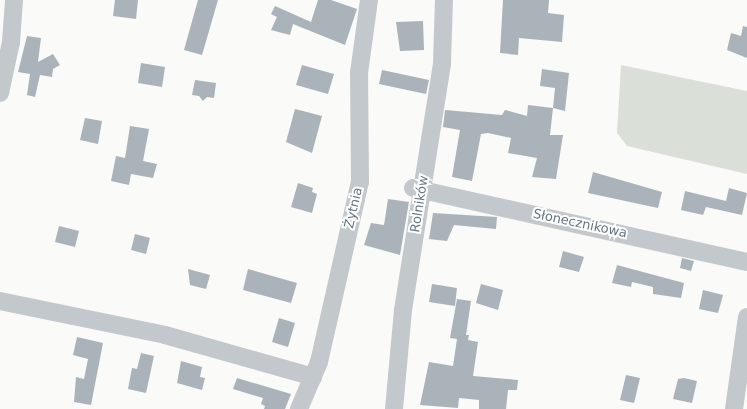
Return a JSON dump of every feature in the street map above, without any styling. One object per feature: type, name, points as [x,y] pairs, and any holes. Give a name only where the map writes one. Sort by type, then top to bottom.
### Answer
[{"type":"street","points":[[0,94],[11,42],[14,0]]},
{"type":"street","name":"Żytnia","points":[[299,409],[319,362],[360,182],[359,73],[369,0]]},
{"type":"street","name":"Rolników","points":[[394,409],[403,310],[418,189],[442,63],[444,0]]},
{"type":"street","name":"Słonecznikowa","points":[[418,189],[747,262]]},
{"type":"street","points":[[0,301],[165,335],[312,377]]},
{"type":"street","points":[[734,409],[747,317]]},
{"type":"shaded area","points":[[621,65],[747,91],[747,174],[627,146],[617,133]]},
{"type":"building","points":[[115,0],[138,0],[136,19],[113,16]]},
{"type":"building","points":[[198,0],[218,0],[202,55],[184,50]]},
{"type":"building","points":[[318,0],[331,0],[357,9],[345,45],[293,24],[290,35],[271,30],[277,17],[271,14],[275,6],[311,22]]},
{"type":"building","points":[[503,0],[549,0],[548,13],[564,15],[562,42],[519,38],[518,55],[500,53]]},
{"type":"building","points":[[423,21],[424,50],[400,51],[396,22]]},
{"type":"building","points":[[743,26],[747,27],[747,58],[727,50],[731,33],[741,36]]},
{"type":"building","points":[[27,36],[41,38],[38,62],[53,54],[60,65],[53,69],[52,77],[40,75],[35,97],[27,95],[30,74],[18,72]]},
{"type":"building","points":[[141,63],[165,67],[162,87],[138,83]]},
{"type":"building","points":[[302,65],[334,74],[328,94],[296,85]]},
{"type":"building","points":[[542,69],[569,73],[565,111],[553,108],[555,88],[540,86]]},
{"type":"building","points":[[382,70],[429,80],[426,94],[379,84]]},
{"type":"building","points":[[195,80],[216,83],[214,98],[207,97],[203,101],[199,96],[192,95]]},
{"type":"building","points":[[528,105],[553,108],[550,135],[563,135],[556,179],[532,177],[537,158],[508,153],[511,138],[488,133],[481,134],[472,181],[452,177],[460,130],[443,127],[445,110],[502,115],[505,110],[527,116]]},
{"type":"building","points":[[295,109],[322,116],[312,153],[286,142]]},
{"type":"building","points":[[85,118],[102,121],[98,144],[80,140]]},
{"type":"building","points":[[130,126],[149,129],[143,161],[157,164],[153,178],[131,174],[129,185],[111,181],[116,156],[125,158]]},
{"type":"building","points":[[593,172],[662,192],[658,208],[588,193]]},
{"type":"building","points":[[298,183],[313,188],[312,192],[317,194],[312,213],[291,207]]},
{"type":"building","points":[[729,188],[747,193],[742,215],[706,207],[703,215],[681,210],[685,191],[726,201]]},
{"type":"building","points":[[388,199],[409,202],[400,255],[364,245],[371,223],[384,225]]},
{"type":"building","points":[[433,213],[497,217],[496,229],[454,225],[447,241],[429,239]]},
{"type":"building","points":[[59,226],[79,231],[75,247],[55,242]]},
{"type":"building","points":[[135,234],[150,238],[146,254],[131,250]]},
{"type":"building","points":[[563,251],[584,257],[579,272],[559,267]]},
{"type":"building","points":[[682,258],[694,261],[691,271],[680,268]]},
{"type":"building","points":[[617,265],[684,283],[681,298],[653,294],[653,287],[632,282],[631,287],[612,283]]},
{"type":"building","points":[[188,269],[210,275],[206,289],[190,285]]},
{"type":"building","points":[[248,269],[297,283],[291,303],[243,290]]},
{"type":"building","points":[[432,284],[457,288],[455,306],[429,302]]},
{"type":"building","points":[[481,284],[503,290],[498,310],[476,303]]},
{"type":"building","points":[[703,290],[723,295],[718,313],[699,309]]},
{"type":"building","points":[[457,299],[471,301],[466,335],[469,335],[468,340],[478,342],[473,376],[518,380],[517,390],[508,390],[506,409],[479,409],[479,400],[459,398],[458,408],[420,405],[429,362],[453,366],[457,339],[450,338]]},
{"type":"building","points":[[279,318],[295,323],[288,347],[272,342]]},
{"type":"building","points":[[77,337],[103,343],[91,405],[74,402],[76,377],[84,379],[88,359],[73,355]]},
{"type":"building","points":[[141,353],[154,356],[146,393],[128,389],[132,368],[137,369]]},
{"type":"building","points":[[181,361],[202,367],[200,377],[205,378],[202,390],[177,383]]},
{"type":"building","points":[[626,375],[640,378],[634,403],[620,400]]},
{"type":"building","points":[[237,378],[291,394],[285,409],[264,409],[265,406],[261,404],[263,398],[233,389]]},
{"type":"building","points":[[684,378],[697,381],[692,403],[673,399],[678,379]]}]
